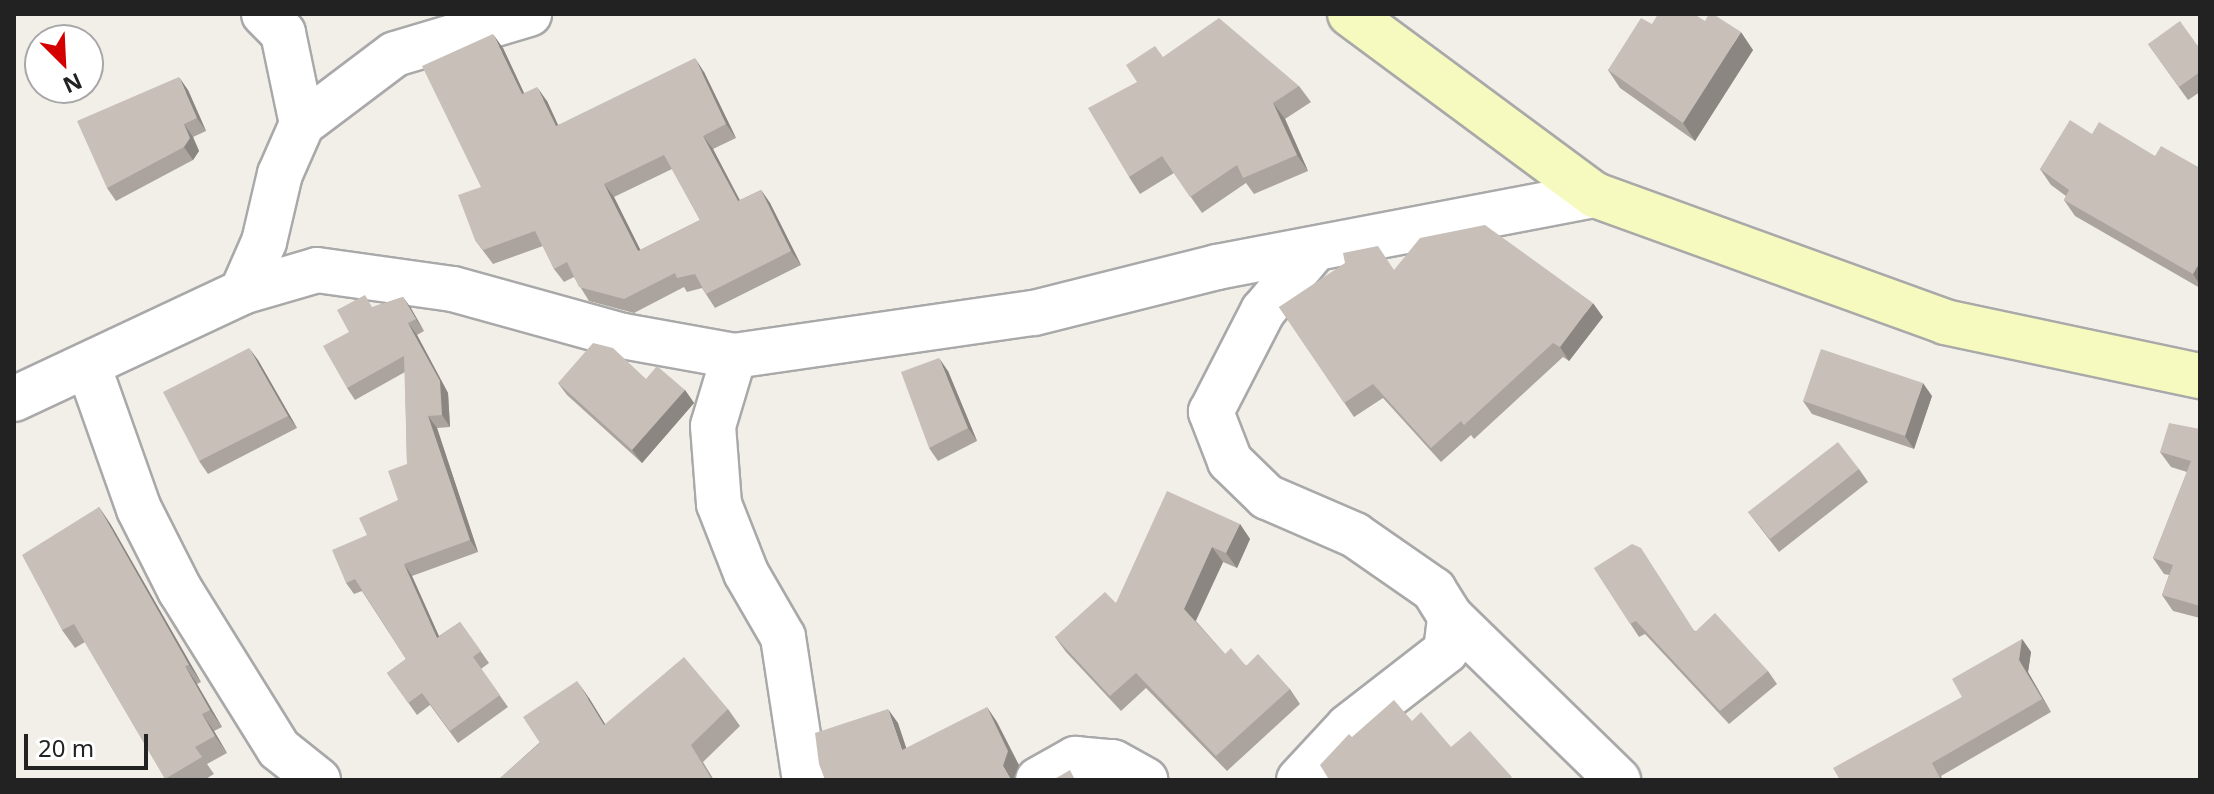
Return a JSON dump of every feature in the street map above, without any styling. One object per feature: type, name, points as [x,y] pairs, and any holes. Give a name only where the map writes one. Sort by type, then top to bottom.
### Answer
[{"type":"main road","points":[[1350,14],[1595,195],[1945,322],[2200,376]]},
{"type":"street","points":[[264,14],[283,33],[302,124]]},
{"type":"street","points":[[242,292],[264,242],[280,174],[302,124],[395,54],[529,14]]},
{"type":"street","points":[[14,399],[242,292],[317,270],[453,289],[623,336],[734,356],[1034,313],[1217,267],[1595,195]]},
{"type":"street","points":[[1314,250],[1263,311],[1211,412],[1230,461],[1267,497],[1355,535],[1434,590],[1450,616],[1618,780]]},
{"type":"street","points":[[734,356],[713,426],[719,504],[746,573],[783,637],[805,780]]},
{"type":"street","points":[[88,365],[139,509],[180,590],[279,749],[318,780]]},
{"type":"street","points":[[1299,780],[1348,727],[1446,651],[1450,616]]},
{"type":"street","points":[[1038,780],[1075,759],[1113,762],[1145,780]]},
{"type":"building","points":[[1658,14],[1694,14],[1705,21],[1709,14],[1713,14],[1741,32],[1683,123],[1608,70],[1641,18],[1652,24]]},
{"type":"building","points":[[1219,18],[1299,86],[1273,103],[1297,155],[1243,178],[1237,165],[1190,197],[1162,156],[1129,177],[1088,108],[1137,82],[1126,65],[1155,46],[1163,57]]},
{"type":"building","points":[[2180,21],[2200,49],[2200,72],[2179,87],[2148,44]]},
{"type":"building","points":[[493,34],[522,94],[537,87],[556,126],[695,58],[726,124],[703,136],[738,201],[761,190],[791,251],[706,294],[695,274],[677,278],[675,273],[624,299],[579,287],[567,262],[554,269],[535,231],[483,250],[475,240],[458,195],[481,187],[422,66]],"holes":[[[664,155],[700,220],[638,251],[604,184]]]},
{"type":"building","points":[[179,77],[197,118],[184,124],[190,138],[184,147],[107,188],[77,121]]},
{"type":"building","points":[[2070,120],[2092,134],[2099,122],[2155,156],[2161,146],[2200,168],[2200,262],[2193,274],[2064,200],[2069,190],[2040,169]]},
{"type":"building","points":[[1485,225],[1593,303],[1560,347],[1553,343],[1464,425],[1461,421],[1431,448],[1373,384],[1344,403],[1279,307],[1345,263],[1343,253],[1378,246],[1394,270],[1420,238]]},
{"type":"building","points":[[365,295],[372,307],[403,297],[416,319],[408,323],[440,381],[442,415],[428,416],[470,540],[404,564],[437,638],[460,622],[481,651],[473,657],[500,695],[450,731],[422,693],[408,703],[387,673],[406,659],[355,579],[346,583],[332,550],[367,535],[359,518],[398,500],[388,471],[407,464],[404,356],[347,388],[323,346],[349,332],[337,310]]},
{"type":"building","points":[[593,343],[613,348],[646,379],[657,366],[685,390],[632,450],[558,383]]},
{"type":"building","points":[[249,348],[288,416],[199,461],[163,392]]},
{"type":"building","points":[[1821,349],[1923,383],[1905,436],[1803,401]]},
{"type":"building","points":[[939,358],[968,428],[929,448],[901,372]]},
{"type":"building","points":[[2169,423],[2200,429],[2200,606],[2162,595],[2173,565],[2153,558],[2191,461],[2160,452]]},
{"type":"building","points":[[1838,442],[1859,469],[1770,539],[1748,512]]},
{"type":"building","points":[[1167,491],[1240,524],[1226,553],[1212,547],[1184,609],[1225,654],[1231,648],[1246,666],[1258,654],[1290,689],[1216,756],[1136,673],[1110,696],[1055,637],[1105,592],[1116,603]]},
{"type":"building","points":[[99,507],[189,665],[185,666],[210,710],[202,714],[215,736],[195,747],[202,757],[165,779],[74,624],[62,630],[22,555]]},
{"type":"building","points":[[1632,544],[1641,548],[1695,632],[1715,613],[1768,671],[1720,711],[1636,621],[1630,624],[1594,568]]},
{"type":"building","points":[[2022,639],[2019,660],[2042,699],[1932,763],[1941,780],[1840,780],[1833,768],[1962,697],[1952,679]]},
{"type":"building","points":[[684,657],[728,709],[691,745],[712,780],[498,780],[540,743],[523,717],[577,681],[604,725]]},
{"type":"building","points":[[1394,700],[1412,721],[1421,712],[1451,747],[1470,731],[1512,777],[1509,780],[1327,780],[1320,765],[1349,734],[1352,737]]},
{"type":"building","points":[[987,707],[1008,751],[1003,766],[1011,780],[825,780],[819,764],[815,733],[888,709],[902,750]]},
{"type":"building","points":[[1070,770],[1075,780],[1053,780]]}]
